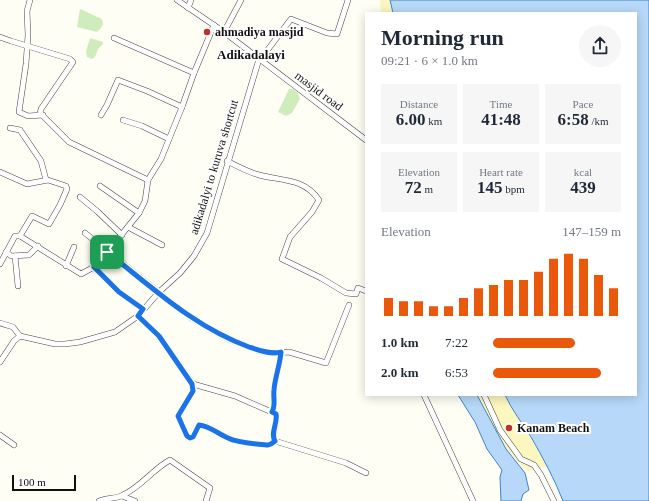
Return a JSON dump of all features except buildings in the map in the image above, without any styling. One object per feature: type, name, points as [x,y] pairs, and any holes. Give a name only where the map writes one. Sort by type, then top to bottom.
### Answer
[{"type":"street","points":[[30,0],[27,11],[28,46],[19,112],[28,116],[43,115]]},
{"type":"street","name":"masjid road","points":[[177,0],[224,32],[365,139]]},
{"type":"street","points":[[188,8],[192,0]]},
{"type":"street","points":[[224,32],[241,0]]},
{"type":"street","points":[[259,59],[263,56],[291,19],[327,33],[337,34],[348,0]]},
{"type":"street","points":[[0,264],[15,236],[20,236],[81,274],[94,267],[122,235],[139,213],[146,201],[148,180],[161,159],[214,25]]},
{"type":"street","points":[[0,37],[70,59],[74,62],[41,109],[40,113],[70,142],[148,180]]},
{"type":"street","points":[[114,38],[194,73]]},
{"type":"street","name":"adikadalyi to kuruva shortcut","points":[[20,336],[54,344],[80,342],[115,332],[138,316],[158,292],[180,273],[194,256],[207,232],[227,161],[259,59]]},
{"type":"street","points":[[101,115],[118,80],[182,107]]},
{"type":"street","points":[[123,120],[142,126],[169,139]]},
{"type":"street","points":[[10,128],[20,130],[41,161],[46,180]]},
{"type":"street","points":[[227,161],[258,174],[297,182],[313,192],[319,200],[312,212],[290,237],[282,259],[321,278],[346,293],[356,294],[358,288],[365,291]]},
{"type":"street","points":[[0,172],[27,184],[46,180],[67,187],[63,199],[49,224],[32,216],[20,236]]},
{"type":"street","points":[[100,186],[139,213]]},
{"type":"street","points":[[80,197],[122,235]]},
{"type":"street","points":[[128,227],[162,245]]},
{"type":"street","points":[[86,233],[107,252],[191,318],[230,340],[259,351],[277,353],[289,352],[326,363],[349,304]]},
{"type":"street","points":[[6,252],[11,256],[29,255],[38,246]]},
{"type":"street","points":[[66,266],[74,247]]},
{"type":"street","points":[[15,256],[18,286]]},
{"type":"street","points":[[94,267],[119,292],[143,309]]},
{"type":"street","points":[[138,316],[159,336],[192,384],[193,391],[178,416],[187,436],[190,438],[193,437],[199,425],[239,442],[268,445],[275,441]]},
{"type":"street","points":[[0,323],[13,327],[20,336],[14,341],[0,362]]},
{"type":"street","points":[[272,412],[275,408],[274,390],[280,366],[281,352]]},
{"type":"street","points":[[192,384],[236,396],[276,414],[277,418],[273,434],[275,441]]},
{"type":"street","points":[[424,396],[473,501]]},
{"type":"street","points":[[484,396],[500,430],[521,459],[534,464],[554,501]]},
{"type":"street","points":[[0,435],[14,445]]},
{"type":"street","points":[[275,441],[346,463],[366,473]]},
{"type":"street","points":[[99,501],[122,496],[147,479],[160,466],[170,460],[210,488],[206,501]]},
{"type":"street","points":[[122,496],[135,501]]},
{"type":"green space","points":[[80,9],[102,19],[103,24],[97,32],[77,27]]},
{"type":"green space","points":[[90,38],[103,42],[95,57],[92,59],[87,57],[86,51]]},
{"type":"green space","points":[[289,89],[296,91],[300,99],[292,113],[286,116],[278,112]]},
{"type":"sand","points":[[380,0],[390,0],[393,12],[381,12]]},
{"type":"sand","name":"Kanam Beach","points":[[478,396],[506,396],[548,466],[527,471],[506,449]]},
{"type":"water","points":[[390,0],[649,0],[649,501],[563,501],[540,453],[506,396],[637,396],[637,12],[393,12]]},
{"type":"water","points":[[459,396],[478,396],[506,449],[525,473],[529,490],[523,494],[521,501],[501,501],[500,477],[502,470],[487,449],[475,422]]},
{"type":"place","name":"ahmadiya masjid","points":[[207,32]]},
{"type":"place","name":"Kanam Beach","points":[[509,428]]},
{"type":"district","name":"Adikadalayi","points":[[251,54]]},
{"type":"route","points":[[107,252],[191,318],[230,340],[259,351],[281,352],[280,366],[274,390],[275,408],[272,412],[276,414],[277,418],[273,434],[275,441],[268,445],[239,442],[227,438],[203,425],[198,426],[193,437],[190,438],[187,436],[178,416],[193,391],[192,384],[159,336],[138,316],[143,309],[119,292],[94,267],[107,252]]}]
